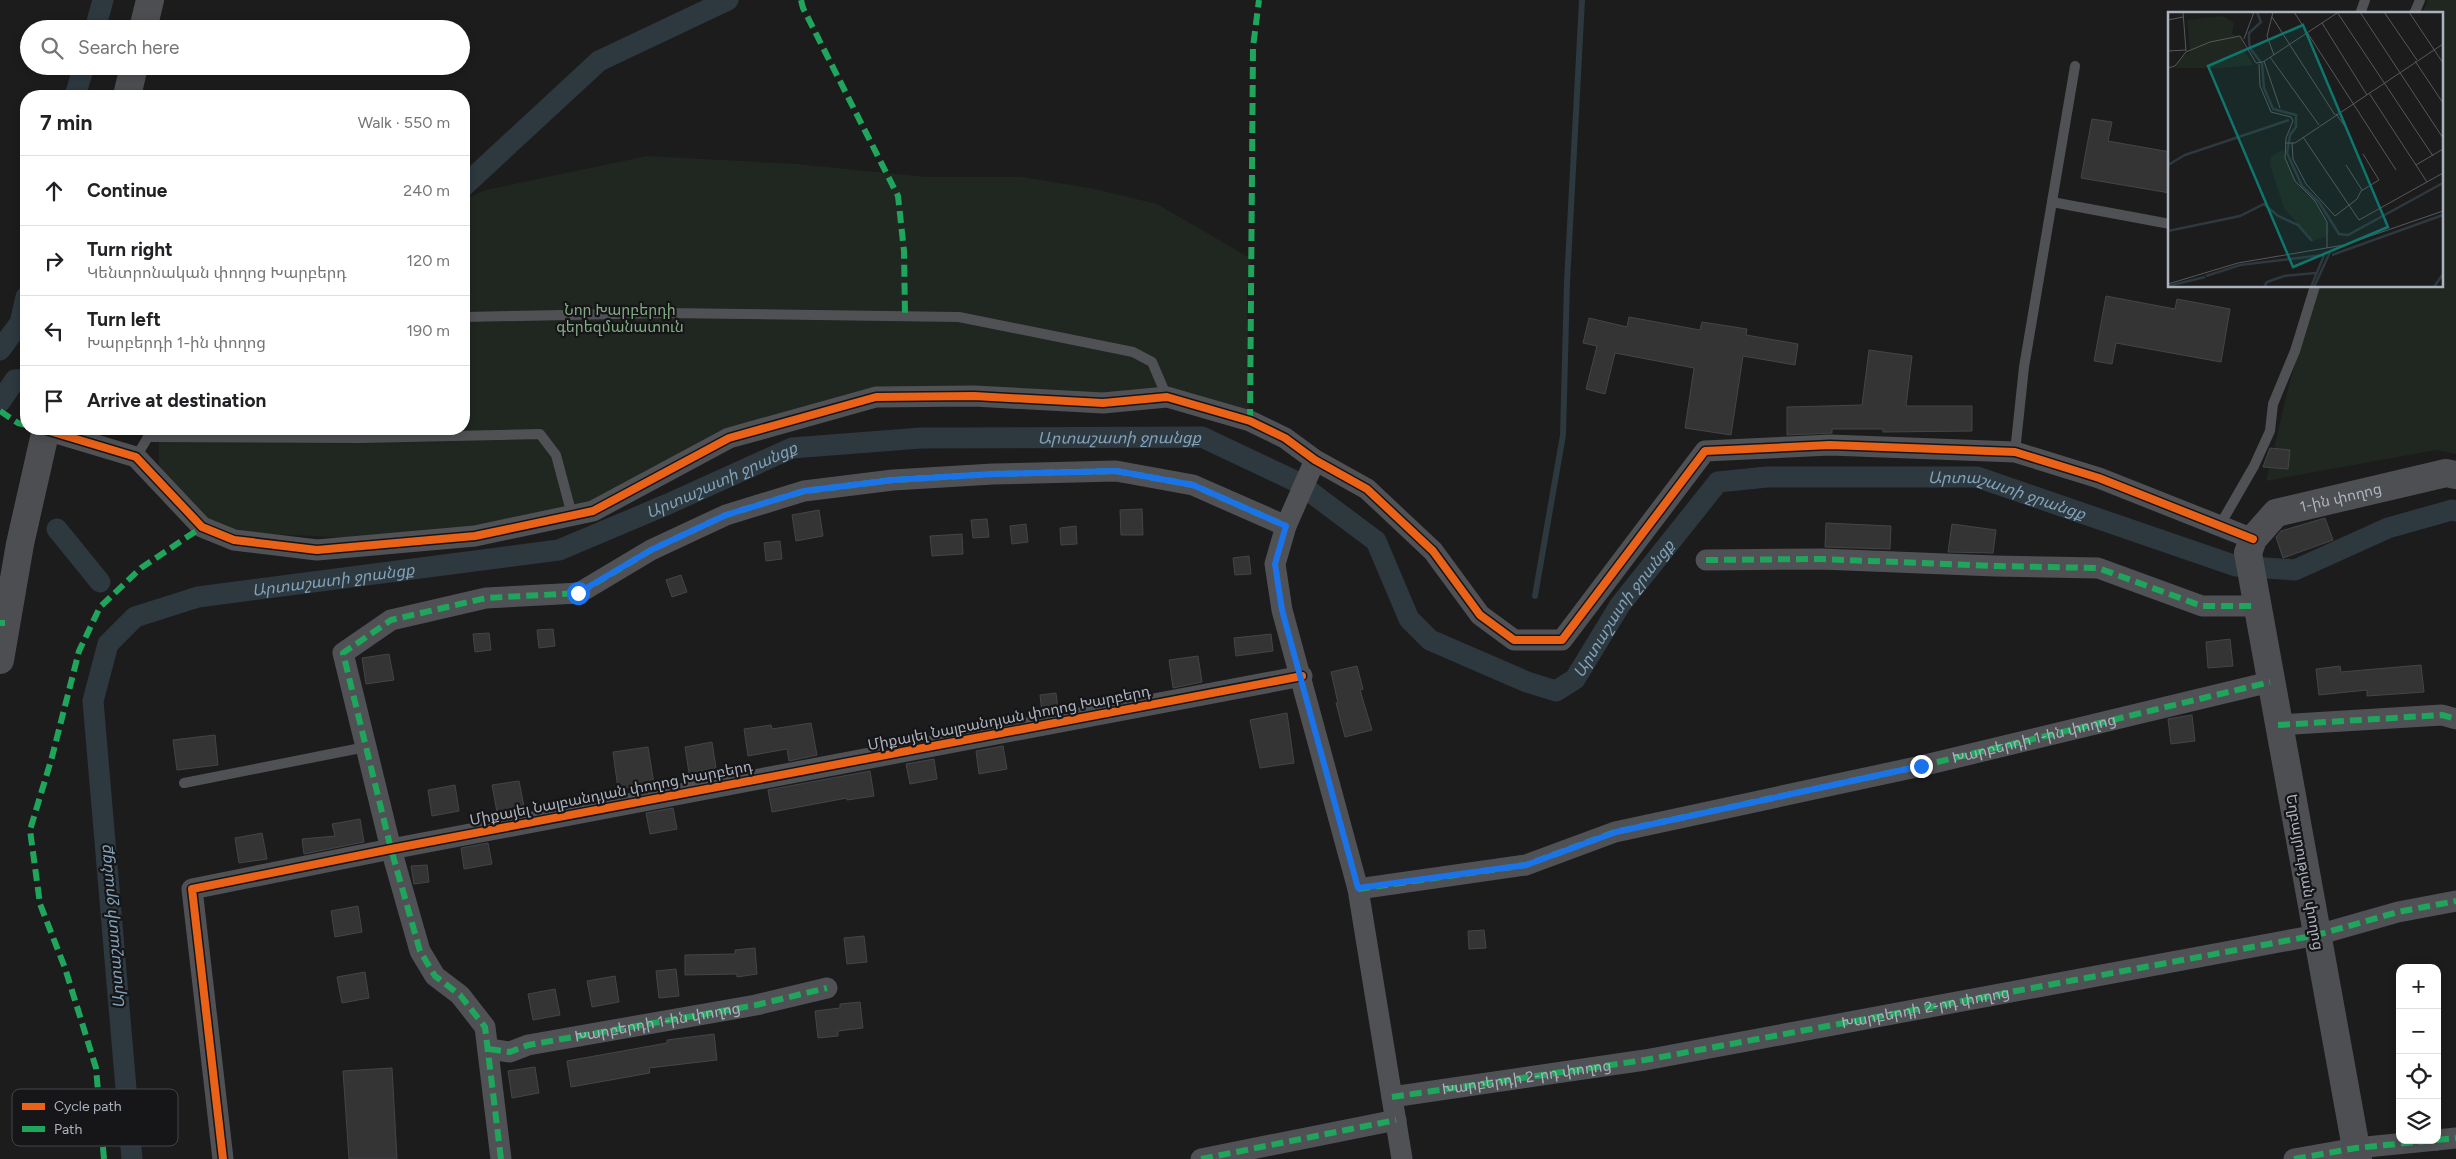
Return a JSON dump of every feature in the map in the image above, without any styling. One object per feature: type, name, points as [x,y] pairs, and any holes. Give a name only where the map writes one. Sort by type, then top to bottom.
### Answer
[{"type":"main road","points":[[145,20],[150,0]]},
{"type":"main road","points":[[128,90],[132,75]]},
{"type":"main road","points":[[0,660],[20,544],[45,435]]},
{"type":"street","points":[[63,435],[136,457],[202,527],[234,540],[317,550],[475,536],[593,511],[729,438],[876,397],[974,396],[1103,403],[1167,396],[1250,421],[1285,438],[1315,460],[1367,489],[1433,551],[1480,615],[1514,640],[1562,640],[1704,451],[1830,445],[2015,452],[2099,478],[2220,525],[2250,546]]},
{"type":"street","points":[[1315,460],[1286,526],[1275,564],[1282,610],[1302,676],[1358,888],[1402,1159]]},
{"type":"street","points":[[501,1159],[490,1088],[489,1050],[485,1027],[460,995],[435,976],[420,951],[391,849],[343,653],[392,620],[486,598],[578,593],[651,550],[726,515],[804,491],[893,480],[993,474],[1116,471],[1193,485],[1286,526]]},
{"type":"street","name":"1-ին փողոց","points":[[2250,546],[2276,513],[2446,473],[2456,475]]},
{"type":"street","name":"Եղբայրության փողոց","points":[[2250,546],[2254,595],[2357,1153]]},
{"type":"street","points":[[1706,560],[1821,559],[2098,568],[2202,606],[2254,595]]},
{"type":"street","name":"Միքայել Նալբանդյան փողոց Խարբերդ","points":[[223,1159],[192,889],[391,849],[1302,676]]},
{"type":"street","name":"Խարբերդի 1-ին փողոց","points":[[1358,888],[1526,865],[1616,832],[1921,766],[2270,682]]},
{"type":"street","points":[[2278,725],[2442,715],[2456,720]]},
{"type":"street","name":"Խարբերդի 2-րդ փողոց","points":[[1392,1097],[1645,1060],[2317,934],[2398,912],[2456,901]]},
{"type":"street","name":"Խարբերդի 1-ին փողոց","points":[[489,1050],[510,1052],[528,1045],[756,1005],[827,988]]},
{"type":"street","points":[[1201,1159],[1396,1120]]},
{"type":"street","points":[[2441,1140],[2456,1138]]},
{"type":"street","points":[[2294,1159],[2357,1153],[2412,1144]]},
{"type":"lane","points":[[2361,12],[2365,0]]},
{"type":"lane","points":[[2415,12],[2420,0]]},
{"type":"lane","points":[[2015,452],[2024,367],[2075,66]]},
{"type":"lane","points":[[2052,202],[2168,224]]},
{"type":"lane","points":[[2220,525],[2254,466],[2270,431],[2273,404],[2295,351],[2315,288]]},
{"type":"lane","points":[[470,317],[675,313],[959,317],[1133,352],[1152,362],[1167,396]]},
{"type":"lane","points":[[233,435],[360,438],[540,434],[556,455],[572,515]]},
{"type":"lane","points":[[136,457],[147,435]]},
{"type":"lane","points":[[184,783],[366,747]]},
{"type":"green space","points":[[2428,0],[2456,0],[2456,454],[2437,450],[2266,481],[2290,381],[2319,288],[2444,288],[2444,12],[2423,12]]},
{"type":"green space","name":"Նոր Խարբերդի գերեզմանատուն","points":[[647,156],[796,164],[926,177],[1021,177],[1090,188],[1157,204],[1250,258],[1247,298],[1249,410],[1147,400],[916,393],[735,428],[598,514],[371,539],[217,531],[159,472],[159,435],[470,435],[470,197],[486,190]]},
{"type":"building","points":[[2092,119],[2112,122],[2108,141],[2168,152],[2168,193],[2081,178]]},
{"type":"building","points":[[2106,296],[2175,309],[2177,299],[2230,309],[2221,362],[2116,343],[2112,364],[2094,361]]},
{"type":"building","points":[[1629,317],[1700,330],[1702,322],[1747,329],[1746,335],[1798,344],[1795,365],[1743,356],[1731,435],[1685,428],[1694,368],[1615,353],[1605,394],[1586,389],[1597,346],[1583,343],[1589,318],[1627,327]]},
{"type":"building","points":[[1869,350],[1912,356],[1906,406],[1972,406],[1972,431],[1883,432],[1883,429],[1832,429],[1832,433],[1787,435],[1787,407],[1862,405]]},
{"type":"building","points":[[2270,448],[2290,450],[2288,469],[2263,467]]},
{"type":"building","points":[[1142,509],[1143,535],[1121,535],[1120,510]]},
{"type":"building","points":[[819,510],[823,536],[796,541],[792,515]]},
{"type":"building","points":[[2325,518],[2333,540],[2283,558],[2276,537],[2281,531]]},
{"type":"building","points":[[987,519],[989,537],[973,538],[971,520]]},
{"type":"building","points":[[1826,523],[1891,526],[1890,549],[1825,547]]},
{"type":"building","points":[[1026,524],[1028,542],[1012,544],[1010,526]]},
{"type":"building","points":[[1952,524],[1996,530],[1993,553],[1948,552]]},
{"type":"building","points":[[1076,526],[1077,544],[1061,545],[1060,528]]},
{"type":"building","points":[[962,534],[963,554],[932,556],[930,536]]},
{"type":"building","points":[[780,541],[782,559],[766,561],[764,543]]},
{"type":"building","points":[[1249,556],[1251,574],[1235,575],[1233,558]]},
{"type":"building","points":[[681,575],[687,592],[672,597],[666,580]]},
{"type":"building","points":[[553,629],[555,646],[539,648],[537,630]]},
{"type":"building","points":[[489,633],[491,650],[475,652],[473,634]]},
{"type":"building","points":[[1271,634],[1273,651],[1236,656],[1234,638]]},
{"type":"building","points":[[2230,639],[2233,666],[2208,668],[2206,642]]},
{"type":"building","points":[[389,654],[394,680],[366,684],[362,658]]},
{"type":"building","points":[[1198,656],[1202,682],[1173,688],[1169,660]]},
{"type":"building","points":[[2421,665],[2424,692],[2367,696],[2367,690],[2319,695],[2316,669],[2340,666],[2341,672]]},
{"type":"building","points":[[1357,666],[1363,689],[1360,690],[1372,730],[1345,737],[1336,703],[1338,703],[1331,672]]},
{"type":"building","points":[[1056,693],[1058,710],[1042,713],[1040,695]]},
{"type":"building","points":[[1287,713],[1294,763],[1260,768],[1250,720]]},
{"type":"building","points":[[2192,715],[2195,741],[2171,744],[2168,719]]},
{"type":"building","points":[[811,723],[817,755],[789,761],[787,749],[748,756],[744,729],[771,725],[772,729]]},
{"type":"building","points":[[215,735],[218,765],[177,770],[173,740]]},
{"type":"building","points":[[712,742],[716,768],[689,773],[685,747]]},
{"type":"building","points":[[1003,746],[1007,769],[979,774],[976,751]]},
{"type":"building","points":[[648,747],[654,784],[618,789],[613,752]]},
{"type":"building","points":[[934,759],[937,779],[910,784],[906,764]]},
{"type":"building","points":[[870,771],[874,796],[847,800],[847,798],[772,812],[768,790]]},
{"type":"building","points":[[519,781],[524,807],[497,812],[492,785]]},
{"type":"building","points":[[455,785],[459,811],[432,816],[428,790]]},
{"type":"building","points":[[673,808],[677,829],[650,834],[646,813]]},
{"type":"building","points":[[360,819],[364,842],[304,854],[302,839],[335,836],[332,824]]},
{"type":"building","points":[[262,833],[267,859],[239,863],[235,838]]},
{"type":"building","points":[[488,843],[492,864],[464,869],[461,848]]},
{"type":"building","points":[[427,865],[429,882],[414,884],[411,866]]},
{"type":"building","points":[[358,906],[362,932],[335,937],[331,911]]},
{"type":"building","points":[[1484,930],[1486,948],[1469,949],[1468,931]]},
{"type":"building","points":[[864,936],[867,962],[847,964],[844,938]]},
{"type":"building","points":[[755,948],[757,974],[737,977],[737,974],[685,975],[685,955],[735,954],[735,950]]},
{"type":"building","points":[[676,969],[679,996],[659,998],[656,971]]},
{"type":"building","points":[[365,972],[369,998],[342,1003],[337,977]]},
{"type":"building","points":[[615,976],[619,1002],[592,1007],[587,981]]},
{"type":"building","points":[[555,989],[560,1015],[533,1020],[528,994]]},
{"type":"building","points":[[860,1002],[863,1028],[838,1031],[838,1036],[818,1038],[815,1011],[840,1008],[840,1004]]},
{"type":"building","points":[[714,1034],[717,1060],[649,1068],[650,1073],[571,1087],[567,1061],[667,1043],[667,1040]]},
{"type":"building","points":[[535,1067],[539,1093],[512,1098],[508,1071]]},
{"type":"building","points":[[392,1068],[397,1159],[349,1159],[343,1071]]},
{"type":"waterway","points":[[97,20],[103,0]]},
{"type":"waterway","points":[[470,180],[599,61],[728,0]]},
{"type":"waterway","points":[[1535,596],[1563,435],[1567,282],[1582,0]]},
{"type":"waterway","points":[[77,90],[81,75]]},
{"type":"waterway","points":[[0,350],[20,323]]},
{"type":"waterway","points":[[0,402],[15,380],[20,380]]},
{"type":"waterway","name":"Արտաշատի ջրանցք","points":[[126,1089],[93,701],[108,644],[135,617],[198,597],[559,550],[668,504],[792,448],[921,438],[1202,437],[1297,482],[1376,541],[1409,619],[1430,640],[1527,682],[1556,691],[1575,679],[1620,605],[1718,482],[1767,477],[1977,477],[2236,566],[2295,570],[2388,528],[2452,510],[2456,511]]},
{"type":"waterway","points":[[57,529],[100,582]]},
{"type":"waterway","name":"Արտաշատի ջրանցք","points":[[131,1146],[132,1159]]},
{"type":"marked path","points":[[801,0],[803,8],[898,196],[904,251],[905,315]]},
{"type":"marked path","points":[[1250,421],[1253,47],[1259,0]]},
{"type":"marked path","points":[[0,411],[20,424]]},
{"type":"marked path","points":[[501,1159],[485,1027],[460,995],[435,976],[420,951],[391,849],[343,653],[391,620],[486,598],[579,593],[651,550],[726,515],[804,491],[893,480],[993,474],[1116,471],[1193,485],[1286,526]]},
{"type":"marked path","points":[[98,1089],[96,1068],[65,968],[40,904],[30,830],[52,757],[79,651],[100,607],[141,568],[202,527]]},
{"type":"marked path","points":[[1706,560],[1821,559],[2098,568],[2202,606],[2256,606]]},
{"type":"marked path","points":[[0,623],[5,623]]},
{"type":"marked path","points":[[1358,889],[1526,865],[1615,832],[1921,766],[2270,682]]},
{"type":"marked path","points":[[2278,725],[2442,715],[2456,719]]},
{"type":"marked path","points":[[1392,1097],[1645,1060],[2317,935],[2398,912],[2456,901]]},
{"type":"marked path","points":[[489,1049],[510,1052],[528,1045],[756,1005],[827,988]]},
{"type":"marked path","points":[[1201,1159],[1396,1120]]},
{"type":"marked path","points":[[2441,1140],[2456,1138]]},
{"type":"marked path","points":[[2294,1159],[2356,1148],[2396,1144]]},
{"type":"marked path","points":[[103,1146],[104,1159]]},
{"type":"cycle path","points":[[63,435],[136,457],[202,527],[234,540],[317,550],[475,536],[593,511],[729,438],[876,397],[974,396],[1103,403],[1167,397],[1250,421],[1285,438],[1315,460],[1367,489],[1433,551],[1480,615],[1514,640],[1562,640],[1705,451],[1830,445],[2015,452],[2099,478],[2253,539]]},
{"type":"cycle path","points":[[223,1159],[192,889],[391,849],[1302,676]]},
{"type":"route","points":[[578,593],[651,550],[726,515],[804,491],[893,480],[993,474],[1116,471],[1193,485],[1286,526],[1275,564],[1282,610],[1302,676],[1358,888],[1526,865],[1616,832],[1921,766]]}]
